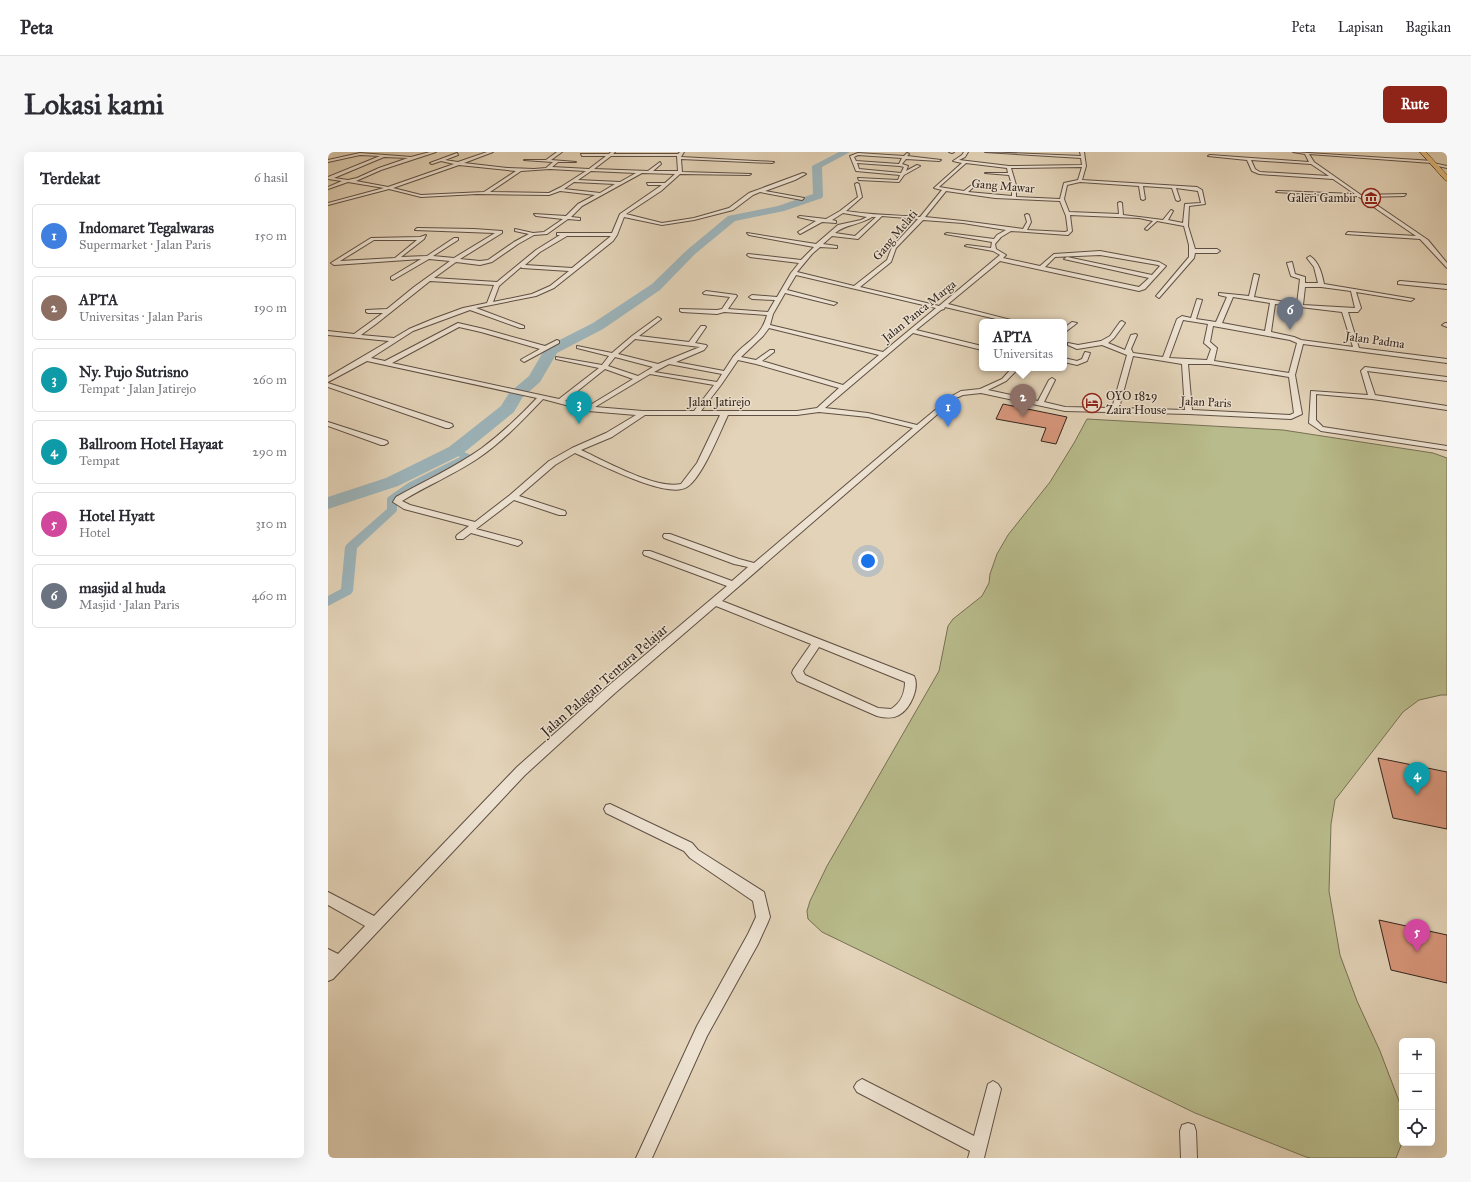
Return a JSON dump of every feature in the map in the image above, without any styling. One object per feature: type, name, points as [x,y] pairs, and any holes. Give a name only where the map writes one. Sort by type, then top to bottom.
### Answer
[{"type":"main road","points":[[1423,152],[1447,179]]},
{"type":"street","points":[[358,155],[364,152]]},
{"type":"street","points":[[328,178],[394,152]]},
{"type":"street","points":[[401,156],[412,152]]},
{"type":"street","points":[[345,181],[358,179],[378,170],[434,152]]},
{"type":"street","points":[[328,204],[389,188],[461,164],[491,152]]},
{"type":"street","points":[[547,161],[560,152]]},
{"type":"street","points":[[328,178],[389,188],[421,196],[485,193],[549,194],[560,190],[610,156],[613,152]]},
{"type":"street","points":[[900,165],[908,152]]},
{"type":"street","points":[[966,152],[964,156],[955,161],[988,163],[1009,167],[1084,166]]},
{"type":"street","points":[[987,152],[1082,154],[1084,166],[1080,181]]},
{"type":"street","points":[[1295,152],[1363,157],[1435,165],[1446,168],[1447,166]]},
{"type":"street","points":[[1359,152],[1363,157]]},
{"type":"street","points":[[1306,153],[1312,163],[1431,245],[1447,266]]},
{"type":"street","points":[[432,163],[457,154]]},
{"type":"street","points":[[918,166],[903,174],[857,170],[852,156],[856,154],[939,160]]},
{"type":"street","points":[[1030,154],[1028,156],[1034,166]]},
{"type":"street","points":[[1053,154],[1057,166]]},
{"type":"street","points":[[328,161],[358,155],[401,156],[412,158]]},
{"type":"street","points":[[582,155],[680,157],[762,163],[772,162]]},
{"type":"street","points":[[420,156],[446,158]]},
{"type":"street","points":[[1210,156],[1312,163]]},
{"type":"street","points":[[680,157],[735,165]]},
{"type":"street","points":[[328,380],[366,359],[394,340],[434,320],[451,313],[470,308],[534,295],[552,287],[611,240],[615,235],[622,215],[659,190],[680,172],[680,157]]},
{"type":"street","points":[[1229,158],[1239,164]]},
{"type":"street","points":[[1248,159],[1253,170]]},
{"type":"street","points":[[440,160],[484,168],[521,170],[548,169],[749,174]]},
{"type":"street","points":[[526,160],[574,162]]},
{"type":"street","points":[[1002,166],[1005,160]]},
{"type":"street","points":[[548,169],[557,161]]},
{"type":"street","points":[[853,162],[924,167]]},
{"type":"street","points":[[944,190],[936,187],[965,162]]},
{"type":"street","points":[[649,172],[660,163]]},
{"type":"street","points":[[339,166],[378,170]]},
{"type":"street","points":[[827,221],[842,212],[860,197],[858,182],[899,182],[906,166]]},
{"type":"street","points":[[1009,167],[1010,174],[1016,187],[1014,198]]},
{"type":"street","points":[[1245,168],[1259,173],[1333,178]]},
{"type":"street","points":[[328,188],[368,169]]},
{"type":"street","points":[[485,193],[521,170]]},
{"type":"street","points":[[545,233],[567,218],[577,207],[641,172]]},
{"type":"street","points":[[987,173],[1010,174]]},
{"type":"street","points":[[622,215],[666,224],[694,219],[730,209],[743,199],[804,174]]},
{"type":"street","points":[[572,181],[619,183]]},
{"type":"street","points":[[964,193],[978,181]]},
{"type":"street","points":[[842,212],[870,216],[880,215],[922,218],[1056,234],[1068,233],[1070,231],[1068,213],[1061,200],[1065,184],[1080,181],[1195,188],[1200,190],[1203,204],[1187,205],[1188,212],[1186,225],[1193,251],[1192,257],[1159,296]]},
{"type":"street","points":[[648,184],[666,184]]},
{"type":"street","points":[[1141,185],[1143,199]]},
{"type":"street","points":[[1174,187],[1178,200]]},
{"type":"street","points":[[560,190],[600,194]]},
{"type":"street","name":"Gang Mawar","points":[[944,190],[1014,198],[1061,200]]},
{"type":"street","name":"Gang Melati","points":[[856,287],[889,261],[894,248],[922,218],[944,190]]},
{"type":"street","points":[[761,191],[802,200]]},
{"type":"street","points":[[1278,192],[1360,196],[1404,195]]},
{"type":"street","points":[[1120,203],[1121,216]]},
{"type":"street","points":[[1165,221],[1171,211]]},
{"type":"street","points":[[1068,213],[1121,216],[1186,225]]},
{"type":"street","points":[[536,215],[578,219]]},
{"type":"street","points":[[830,234],[855,238],[865,231],[880,215]]},
{"type":"street","points":[[1024,231],[1029,222],[1026,215]]},
{"type":"street","points":[[696,413],[736,358],[761,335],[767,326],[770,314],[794,273],[817,245],[840,226],[863,221],[870,216]]},
{"type":"street","points":[[800,217],[846,224]]},
{"type":"street","points":[[800,233],[821,220]]},
{"type":"street","points":[[1147,228],[1156,220]]},
{"type":"street","points":[[356,335],[455,260],[500,232],[417,229]]},
{"type":"street","points":[[994,250],[993,244],[995,241],[999,236],[1010,229]]},
{"type":"street","points":[[517,230],[533,234],[615,235]]},
{"type":"street","points":[[1348,233],[1420,238]]},
{"type":"street","points":[[334,263],[428,257],[480,263],[488,262],[516,243],[533,234]]},
{"type":"street","points":[[488,304],[498,284],[522,266],[538,251],[566,234]]},
{"type":"street","points":[[749,234],[835,247]]},
{"type":"street","points":[[947,234],[995,241]]},
{"type":"street","points":[[328,266],[373,239],[424,236],[398,258]]},
{"type":"street","points":[[393,278],[456,239]]},
{"type":"street","points":[[967,246],[994,250],[1003,255],[999,259],[1134,288],[1143,288],[1163,266],[1109,253],[1054,256],[1041,268]]},
{"type":"street","points":[[1193,251],[1217,251]]},
{"type":"street","points":[[1080,261],[1087,254]]},
{"type":"street","points":[[750,255],[802,262]]},
{"type":"street","points":[[1054,256],[1152,277]]},
{"type":"street","points":[[1310,258],[1314,262],[1320,274],[1321,286]]},
{"type":"street","name":"Jalan Panca Marga","points":[[819,410],[844,387],[944,306],[999,259]]},
{"type":"street","points":[[1290,263],[1293,275],[1303,278],[1300,306]]},
{"type":"street","points":[[522,266],[573,270]]},
{"type":"street","points":[[794,273],[1002,319]]},
{"type":"street","points":[[1251,298],[1256,275]]},
{"type":"street","points":[[429,279],[498,284]]},
{"type":"street","points":[[1400,283],[1447,287]]},
{"type":"street","points":[[1303,285],[1411,298]]},
{"type":"street","points":[[725,295],[731,288]]},
{"type":"street","points":[[1222,294],[1300,306],[1356,311],[1358,308],[1354,290]]},
{"type":"street","points":[[784,291],[834,303]]},
{"type":"street","points":[[706,293],[734,297],[724,310]]},
{"type":"street","points":[[1210,362],[1214,348],[1207,343],[1208,333],[1231,296]]},
{"type":"street","points":[[752,297],[779,299]]},
{"type":"street","points":[[1193,320],[1199,300]]},
{"type":"street","points":[[1268,333],[1272,304],[1274,302]]},
{"type":"street","points":[[470,308],[522,328]]},
{"type":"street","points":[[368,311],[389,310]]},
{"type":"street","points":[[682,310],[717,312],[724,310],[770,314]]},
{"type":"street","points":[[1345,311],[1356,348]]},
{"type":"street","points":[[560,402],[604,367],[613,355],[634,337],[658,319]]},
{"type":"street","points":[[1166,359],[1181,319],[1268,333],[1292,338],[1300,342]]},
{"type":"street","points":[[1067,329],[1074,323]]},
{"type":"street","points":[[1070,344],[1077,347],[1103,343],[1112,338],[1122,323]]},
{"type":"street","points":[[366,359],[387,363],[458,325],[482,330],[545,348]]},
{"type":"street","points":[[767,326],[885,354]]},
{"type":"street","points":[[692,343],[703,327]]},
{"type":"street","points":[[912,332],[979,347]]},
{"type":"street","points":[[328,333],[394,340]]},
{"type":"street","points":[[1115,410],[1130,354],[1128,349],[1134,335]]},
{"type":"street","points":[[588,409],[658,366],[704,346],[692,343],[634,337]]},
{"type":"street","points":[[524,360],[557,342]]},
{"type":"street","name":"Jalan Padma","points":[[1300,342],[1356,348],[1447,361]]},
{"type":"street","name":"Jalan Paris","points":[[917,427],[954,397],[961,394],[981,391],[1065,408],[1291,417],[1298,414],[1292,375],[1300,342]]},
{"type":"street","points":[[1103,343],[1130,354],[1185,362],[1210,362],[1292,375]]},
{"type":"street","points":[[579,348],[658,366]]},
{"type":"street","points":[[757,362],[772,351]]},
{"type":"street","points":[[1067,360],[1081,362],[1085,360],[1087,353]]},
{"type":"street","points":[[558,358],[604,367],[638,378]]},
{"type":"street","points":[[736,358],[757,362],[844,387]]},
{"type":"street","points":[[668,362],[725,373]]},
{"type":"street","points":[[1185,362],[1189,412]]},
{"type":"street","name":"Jalan Jatirejo","points":[[387,363],[542,397],[588,409],[643,413],[798,413],[819,410],[868,415],[917,427]]},
{"type":"street","points":[[1372,397],[1364,371],[1365,370],[1447,379]]},
{"type":"street","points":[[981,391],[1004,380],[1013,371]]},
{"type":"street","points":[[647,372],[680,379],[718,384]]},
{"type":"street","points":[[1040,403],[1052,380]]},
{"type":"street","points":[[328,385],[449,426]]},
{"type":"street","points":[[1447,408],[1372,397],[1313,392],[1312,421],[1322,428],[1447,448]]},
{"type":"street","points":[[518,543],[473,527],[407,507],[396,502],[470,459],[494,442],[542,397]]},
{"type":"street","points":[[460,537],[513,497],[552,463],[575,450],[609,435],[643,413]]},
{"type":"street","points":[[575,450],[639,479],[657,485],[679,488],[688,482],[696,470],[724,413]]},
{"type":"street","points":[[328,424],[384,443]]},
{"type":"street","name":"Jalan Palagan Tentara Pelajar","points":[[328,974],[333,959],[374,924],[521,771],[611,690],[917,427]]},
{"type":"street","points":[[513,497],[562,513]]},
{"type":"street","points":[[667,536],[730,560],[756,566]]},
{"type":"street","points":[[647,553],[733,585]]},
{"type":"street","points":[[715,602],[910,680],[912,683],[911,689],[899,710],[894,713],[887,714],[877,712],[801,678],[797,673],[798,670],[817,643]]},
{"type":"street","points":[[610,808],[688,847],[694,854],[759,898],[762,917],[753,939],[702,1031],[644,1158]]},
{"type":"street","points":[[328,898],[374,924]]},
{"type":"street","points":[[862,1087],[978,1153],[993,1089]]},
{"type":"street","points":[[1188,1131],[1188,1158]]},
{"type":"green space","points":[[1087,419],[1283,430],[1433,453],[1447,458],[1447,695],[1419,700],[1403,712],[1335,800],[1331,824],[1329,891],[1340,955],[1357,1001],[1380,1051],[1399,1101],[1399,1146],[1401,1146],[1396,1158],[1306,1157],[1195,1113],[822,932],[808,919],[807,911],[810,901],[827,866],[939,671],[948,626],[953,619],[982,596],[989,583],[990,574],[997,554],[1008,535],[1050,482]]},
{"type":"building","points":[[1003,404],[1067,417],[1056,444],[1041,441],[1046,428],[996,419]]},
{"type":"building","points":[[1378,758],[1447,772],[1447,829],[1393,818]]},
{"type":"building","points":[[1379,920],[1447,935],[1447,983],[1391,970]]},
{"type":"waterway","points":[[328,503],[392,482],[455,451],[508,409],[515,396],[535,379],[551,350],[598,326],[656,287],[691,252],[732,218],[780,209],[818,196],[817,166],[846,152]]},
{"type":"waterway","points":[[328,602],[347,591],[351,547],[392,510],[392,499],[412,485],[468,457],[455,451]]},
{"type":"place","name":"Galeri Gambir","points":[[1371,198]]},
{"type":"place","name":"masjid al huda","points":[[1290,330]]},
{"type":"place","name":"OYO 1829 Zaira House","points":[[1092,403]]},
{"type":"place","name":"APTA","points":[[1023,417]]},
{"type":"place","name":"Ny. Pujo Sutrisno","points":[[579,424]]},
{"type":"place","name":"Indomaret Tegalwaras","points":[[948,427]]},
{"type":"place","name":"Ballroom Hotel Hayaat","points":[[1417,795]]},
{"type":"place","name":"Hotel Hyatt","points":[[1417,952]]}]
